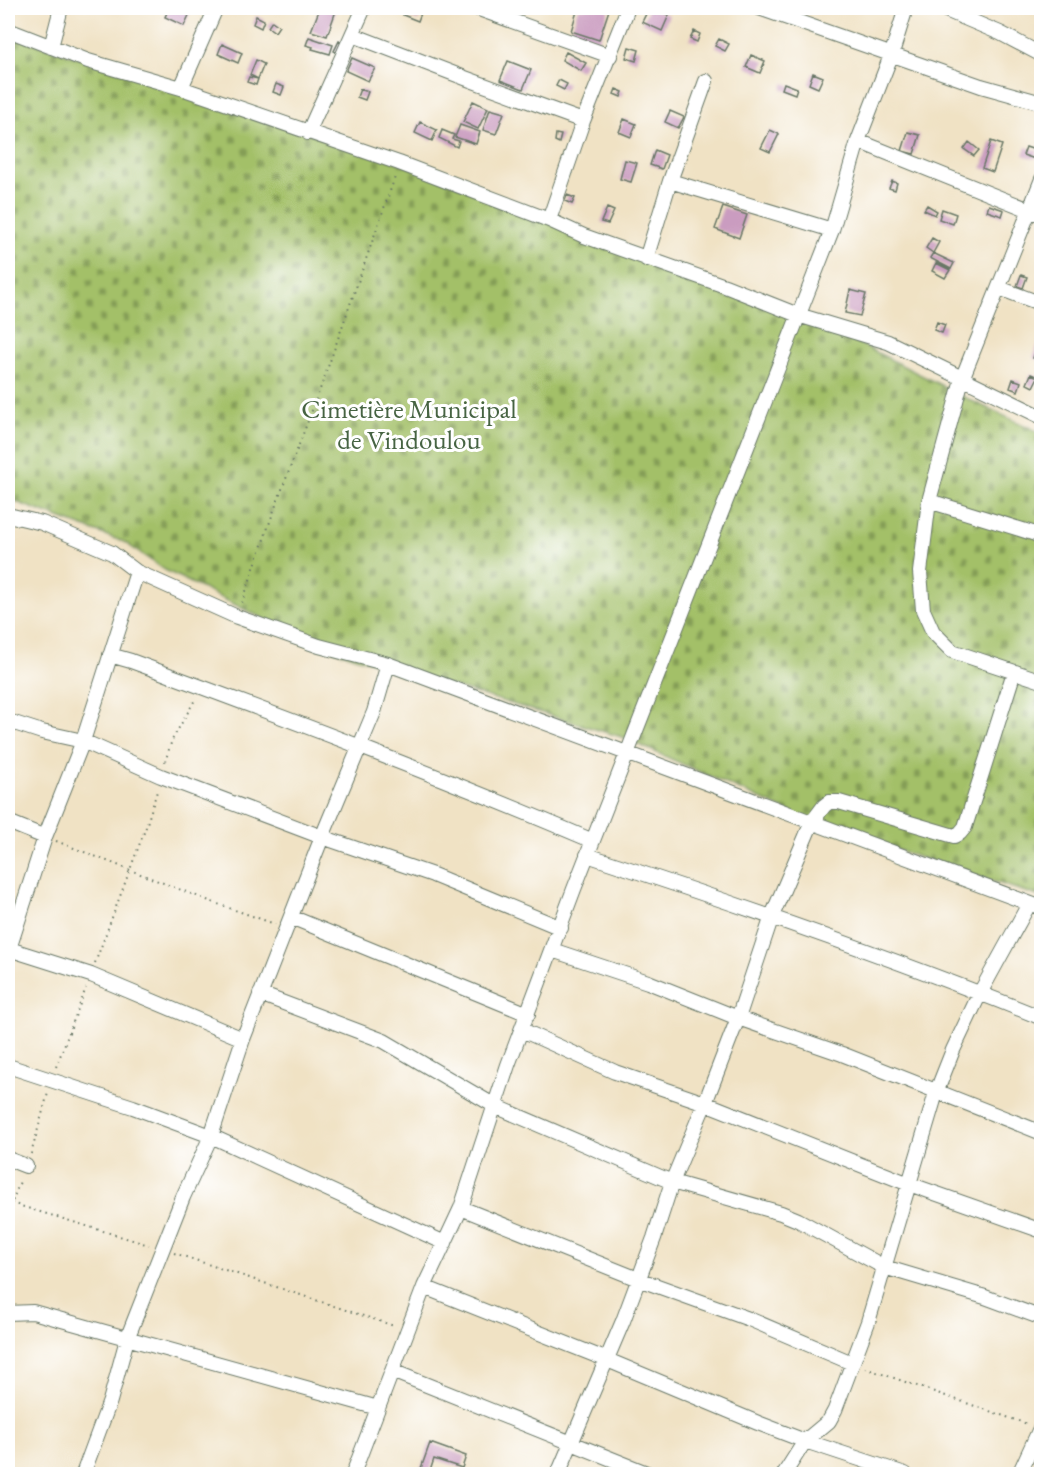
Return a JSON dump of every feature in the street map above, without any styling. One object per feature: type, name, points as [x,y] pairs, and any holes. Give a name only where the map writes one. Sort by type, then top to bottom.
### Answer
[{"type":"street","points":[[51,47],[61,8]]},
{"type":"street","points":[[181,88],[216,8]]},
{"type":"street","points":[[308,133],[364,8]]},
{"type":"street","points":[[476,8],[610,56]]},
{"type":"street","points":[[549,220],[583,121],[628,8]]},
{"type":"street","points":[[759,8],[981,86],[1041,103]]},
{"type":"street","points":[[353,1474],[424,1287],[461,1208],[522,1030],[587,855],[831,230],[858,141],[892,53],[906,8]]},
{"type":"street","points":[[941,8],[1000,33],[1041,55]]},
{"type":"street","points":[[8,30],[88,61],[181,88],[399,164],[549,220],[584,236],[725,286],[798,315],[888,342],[1041,417]]},
{"type":"street","points":[[353,35],[583,121]]},
{"type":"street","points":[[646,258],[670,181],[706,81]]},
{"type":"street","points":[[858,141],[1036,213]]},
{"type":"street","points":[[1041,179],[1036,213],[999,288],[962,379],[929,501],[920,572],[923,610],[933,632],[952,651],[1041,681]]},
{"type":"street","points":[[670,181],[831,230]]},
{"type":"street","points":[[999,288],[1041,304]]},
{"type":"street","points":[[929,501],[1041,536]]},
{"type":"street","points":[[8,514],[42,522],[92,544],[112,553],[136,572],[237,617],[319,646],[388,664],[1035,906],[980,993],[953,1050],[936,1093],[868,1322],[840,1398],[829,1421],[805,1441],[784,1474]]},
{"type":"street","points":[[136,572],[83,741],[45,837],[8,950],[91,975],[243,1038]]},
{"type":"street","points":[[110,655],[202,687],[514,807],[593,840]]},
{"type":"street","points":[[83,1474],[110,1401],[127,1339],[183,1197],[211,1136],[243,1038],[374,712],[388,664]]},
{"type":"street","points":[[558,1474],[623,1321],[672,1182],[738,1018],[772,916],[812,822],[829,802],[839,802],[954,836],[960,833],[964,827],[1014,672]]},
{"type":"street","points":[[8,721],[42,732],[83,741],[161,776],[322,837],[433,875],[561,928]]},
{"type":"street","points":[[8,822],[45,837]]},
{"type":"street","points":[[587,855],[772,916],[1041,1018]]},
{"type":"street","points":[[289,922],[528,1014]]},
{"type":"street","points":[[552,950],[648,982],[738,1018],[842,1054],[1041,1133]]},
{"type":"street","points":[[260,994],[384,1041],[495,1106],[672,1182],[781,1213],[884,1267],[1041,1318]]},
{"type":"street","points":[[522,1030],[615,1072],[705,1103],[909,1184],[1041,1231]]},
{"type":"street","points":[[8,1066],[133,1107],[211,1136],[445,1243]]},
{"type":"street","points":[[8,1159],[26,1166]]},
{"type":"street","points":[[461,1208],[638,1279],[749,1319],[852,1363]]},
{"type":"street","points":[[424,1287],[805,1441],[905,1474]]},
{"type":"street","points":[[8,1313],[33,1312],[378,1408]]},
{"type":"street","points":[[392,1371],[649,1474]]},
{"type":"street","points":[[1019,1474],[1041,1426]]},
{"type":"path","points":[[237,617],[399,164]]},
{"type":"path","points":[[91,975],[146,827],[172,740],[202,687]]},
{"type":"path","points":[[45,837],[129,870],[289,922]]},
{"type":"path","points":[[11,1203],[164,1250],[408,1331]]},
{"type":"path","points":[[852,1363],[1041,1426]]},
{"type":"green space","name":"Cimetière Municipal de Vindoulou","points":[[8,35],[399,163],[809,318],[972,401],[1041,433],[1041,897],[812,822],[622,737],[319,646],[165,570],[124,542],[8,499]]},
{"type":"building","points":[[169,8],[183,8],[191,11],[184,26],[165,17]]},
{"type":"building","points":[[320,8],[337,8],[327,36],[311,31]]},
{"type":"building","points":[[406,8],[423,8],[418,21],[403,15]]},
{"type":"building","points":[[505,8],[522,8],[518,18],[503,12]]},
{"type":"building","points":[[578,8],[609,10],[599,40],[571,31]]},
{"type":"building","points":[[649,8],[669,15],[662,31],[642,22]]},
{"type":"building","points":[[256,16],[264,20],[261,28],[253,24]]},
{"type":"building","points":[[272,21],[279,26],[275,32],[268,27]]},
{"type":"building","points":[[694,31],[700,34],[697,42],[690,39]]},
{"type":"building","points":[[309,37],[333,45],[330,54],[306,45]]},
{"type":"building","points":[[719,39],[729,44],[725,51],[715,46]]},
{"type":"building","points":[[339,41],[347,46],[342,55],[334,51]]},
{"type":"building","points":[[222,44],[242,53],[238,63],[218,54]]},
{"type":"building","points":[[629,47],[639,50],[636,61],[626,58]]},
{"type":"building","points":[[566,52],[586,63],[581,71],[562,60]]},
{"type":"building","points":[[751,55],[765,61],[760,73],[746,67]]},
{"type":"building","points":[[352,58],[375,68],[368,81],[346,71]]},
{"type":"building","points":[[256,60],[264,64],[258,79],[250,75]]},
{"type":"building","points":[[508,61],[531,70],[523,89],[500,80]]},
{"type":"building","points":[[813,73],[823,77],[818,88],[809,84]]},
{"type":"building","points":[[249,77],[258,79],[256,85],[247,82]]},
{"type":"building","points":[[559,80],[567,84],[564,90],[556,86]]},
{"type":"building","points":[[784,83],[797,88],[795,94],[782,89]]},
{"type":"building","points":[[276,84],[284,87],[281,95],[273,92]]},
{"type":"building","points":[[360,89],[368,92],[365,100],[357,97]]},
{"type":"building","points":[[616,89],[623,92],[621,97],[614,94]]},
{"type":"building","points":[[473,101],[488,108],[478,129],[463,122]]},
{"type":"building","points":[[490,109],[504,113],[496,134],[483,130]]},
{"type":"building","points":[[670,111],[684,117],[678,128],[665,122]]},
{"type":"building","points":[[624,119],[636,124],[631,137],[619,132]]},
{"type":"building","points":[[420,122],[437,130],[432,141],[415,133]]},
{"type":"building","points":[[460,125],[480,132],[476,144],[455,137]]},
{"type":"building","points":[[442,130],[454,135],[452,139],[459,141],[457,147],[439,138]]},
{"type":"building","points":[[770,130],[779,134],[770,152],[761,148]]},
{"type":"building","points":[[908,132],[920,135],[914,154],[902,151]]},
{"type":"building","points":[[556,134],[561,135],[559,143],[555,141]]},
{"type":"building","points":[[991,141],[1002,145],[993,172],[982,168]]},
{"type":"building","points":[[969,142],[979,150],[974,156],[964,149]]},
{"type":"building","points":[[1026,147],[1038,151],[1035,159],[1023,155]]},
{"type":"building","points":[[655,150],[667,155],[662,169],[650,165]]},
{"type":"building","points":[[625,160],[637,163],[631,182],[620,179]]},
{"type":"building","points":[[892,181],[897,183],[895,190],[889,188]]},
{"type":"building","points":[[567,195],[575,198],[572,204],[565,201]]},
{"type":"building","points":[[927,205],[937,211],[935,215],[924,210]]},
{"type":"building","points":[[989,205],[1004,210],[1002,216],[987,211]]},
{"type":"building","points":[[723,207],[747,215],[739,238],[715,229]]},
{"type":"building","points":[[607,208],[614,211],[608,224],[601,222]]},
{"type":"building","points":[[942,209],[956,214],[953,224],[939,219]]},
{"type":"building","points":[[932,238],[939,242],[933,253],[926,248]]},
{"type":"building","points":[[933,253],[954,263],[951,269],[930,258]]},
{"type":"building","points":[[936,263],[950,270],[945,278],[932,271]]},
{"type":"building","points":[[1021,275],[1027,277],[1023,288],[1017,286]]},
{"type":"building","points":[[850,290],[866,294],[860,316],[845,313]]},
{"type":"building","points":[[937,322],[945,325],[942,333],[934,330]]},
{"type":"building","points":[[1042,337],[1042,361],[1033,358]]},
{"type":"building","points":[[1031,374],[1038,377],[1033,387],[1027,384]]},
{"type":"building","points":[[1013,379],[1021,382],[1018,391],[1010,388]]},
{"type":"building","points":[[430,1443],[466,1456],[462,1468],[434,1459],[429,1474],[420,1471]]}]
